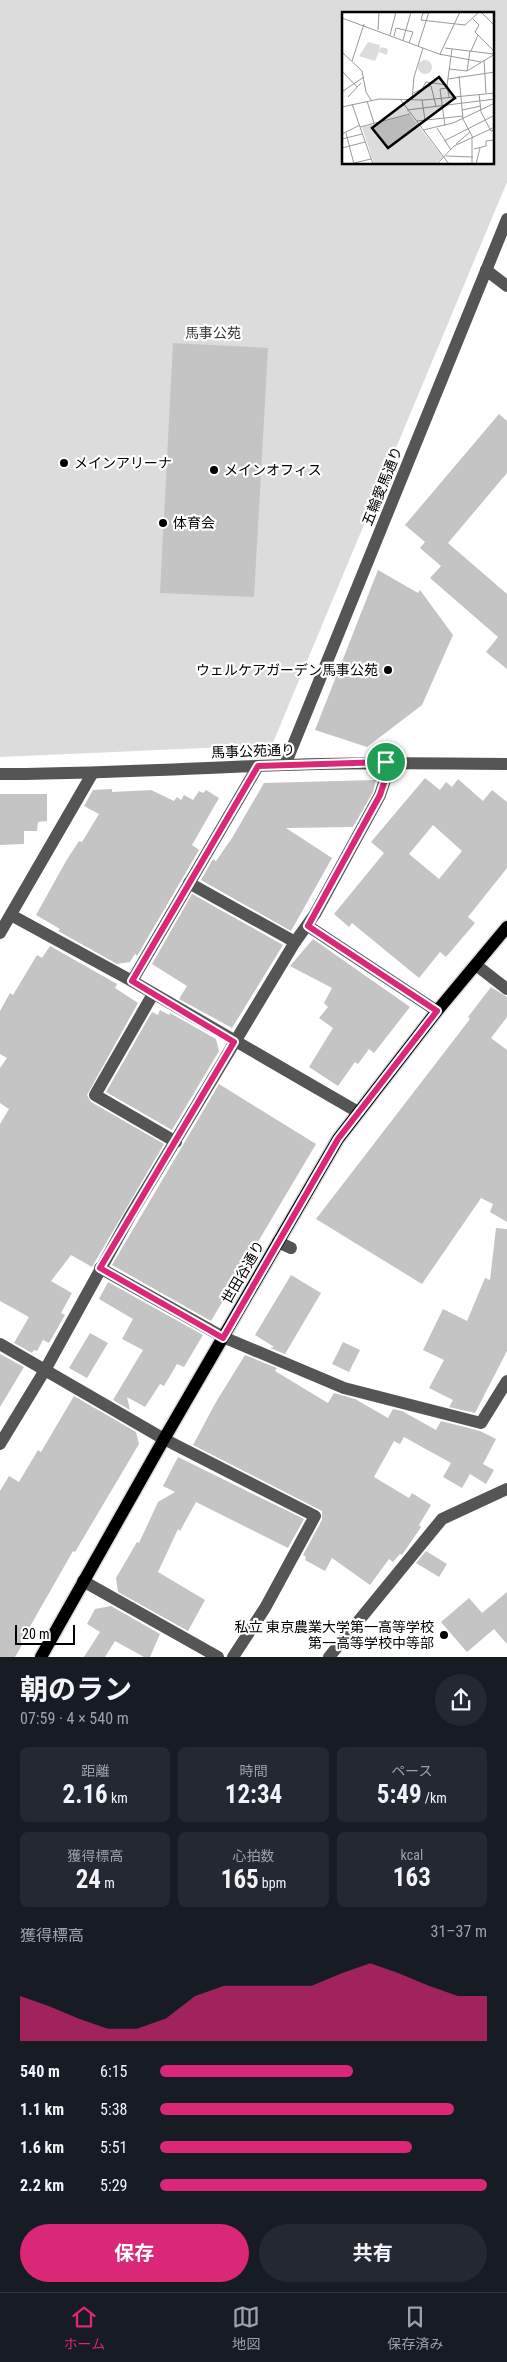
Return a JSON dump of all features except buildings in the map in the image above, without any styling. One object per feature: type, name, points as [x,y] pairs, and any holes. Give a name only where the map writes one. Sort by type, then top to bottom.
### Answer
[{"type":"main road","name":"世田谷通り","points":[[40,1657],[338,1139],[437,1011],[507,926]]},
{"type":"street","name":"五輪愛馬通り","points":[[285,765],[507,219]]},
{"type":"street","points":[[486,270],[507,286]]},
{"type":"street","points":[[0,1444],[45,1370],[100,1268],[234,1042],[295,942],[308,926],[380,795],[387,774],[386,762]]},
{"type":"street","name":"馬事公苑通り","points":[[0,774],[92,774],[386,762],[507,764]]},
{"type":"street","points":[[132,981],[258,766]]},
{"type":"street","points":[[0,933],[92,774]]},
{"type":"street","points":[[189,883],[295,942]]},
{"type":"street","points":[[11,915],[132,981],[234,1042],[358,1112]]},
{"type":"street","points":[[308,926],[437,1011]]},
{"type":"street","points":[[476,964],[507,989]]},
{"type":"street","points":[[154,994],[95,1095],[176,1142]]},
{"type":"street","points":[[278,1242],[291,1248]]},
{"type":"street","points":[[100,1268],[223,1338],[344,1388],[481,1423],[507,1381]]},
{"type":"street","points":[[0,1344],[164,1439],[316,1516],[266,1608],[233,1657]]},
{"type":"street","points":[[329,1657],[442,1519],[507,1489]]},
{"type":"street","points":[[83,1581],[98,1592],[218,1657]]},
{"type":"green space","name":"馬事公苑","points":[[0,0],[507,0],[507,182],[272,745],[0,757]]},
{"type":"place","name":"メインアリーナ","points":[[64,463]]},
{"type":"place","name":"メインオフィス","points":[[214,470]]},
{"type":"place","name":"体育会","points":[[163,523]]},
{"type":"place","name":"ウェルケアガーデン馬事公苑","points":[[388,670]]},
{"type":"place","name":"私立 東京農業大学第一高等学校 第一高等学校中等部","points":[[444,1635]]},
{"type":"route","points":[[386,762],[387,774],[380,795],[308,926],[437,1011],[338,1139],[223,1338],[100,1268],[234,1042],[132,981],[258,766],[386,762]]}]
